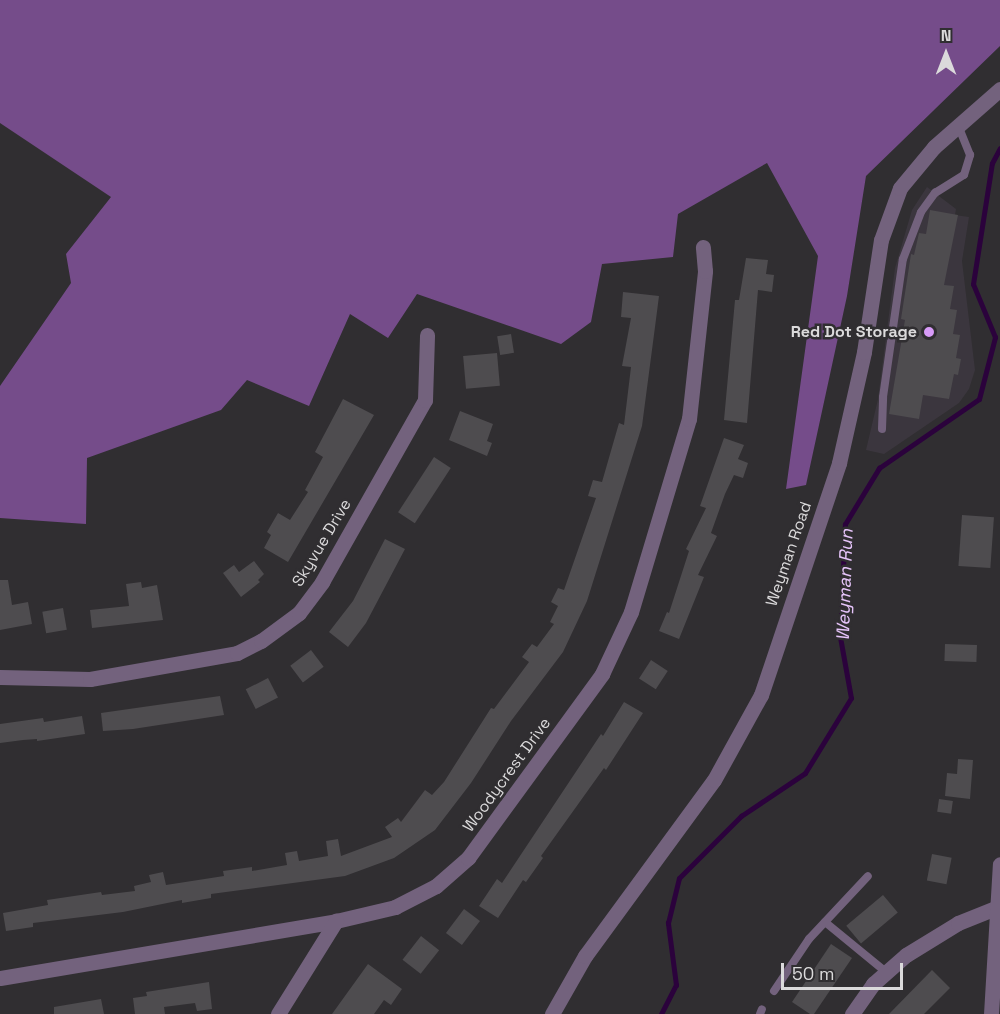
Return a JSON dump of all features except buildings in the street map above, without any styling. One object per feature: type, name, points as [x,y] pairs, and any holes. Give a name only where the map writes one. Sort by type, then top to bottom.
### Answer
[{"type":"street","name":"Weyman Road","points":[[552,1014],[585,956],[714,780],[761,695],[839,463],[864,352],[881,240],[900,188],[934,147],[1000,89]]},
{"type":"street","name":"Woodycrest Drive","points":[[0,978],[336,921],[395,907],[436,886],[468,858],[602,674],[631,612],[689,419],[705,271],[703,247]]},
{"type":"street","name":"Skyvue Drive","points":[[0,677],[90,679],[237,653],[261,641],[299,613],[322,582],[425,400],[427,335]]},
{"type":"street","points":[[991,1014],[1000,864]]},
{"type":"street","points":[[852,1014],[873,984],[929,939],[998,907]]},
{"type":"street","points":[[278,1014],[336,921]]},
{"type":"lane","points":[[882,429],[883,397],[903,259],[921,212],[934,193],[964,175],[970,155],[958,126]]},
{"type":"lane","points":[[774,991],[809,939],[868,876]]},
{"type":"lane","points":[[825,922],[886,972]]},
{"type":"shaded area","points":[[0,0],[1000,0],[1000,46],[866,176],[847,296],[806,485],[786,489],[818,256],[767,163],[678,214],[673,257],[602,264],[591,322],[561,344],[417,294],[388,338],[350,314],[309,406],[247,380],[221,410],[87,458],[86,524],[0,518],[0,386],[71,283],[66,254],[111,197],[0,123]]},
{"type":"shaded area","name":"Red Dot Storage","points":[[927,187],[956,209],[955,215],[969,217],[962,261],[975,370],[969,389],[959,403],[884,454],[866,450],[878,399],[895,268],[912,210]]},
{"type":"waterway","name":"Weyman Run","points":[[661,1014],[676,985],[668,923],[679,878],[741,816],[805,773],[851,698],[840,637],[845,524],[879,468],[979,399],[995,337],[973,284],[992,163],[1000,148]]},
{"type":"place","name":"Red Dot Storage","points":[[929,332]]}]
